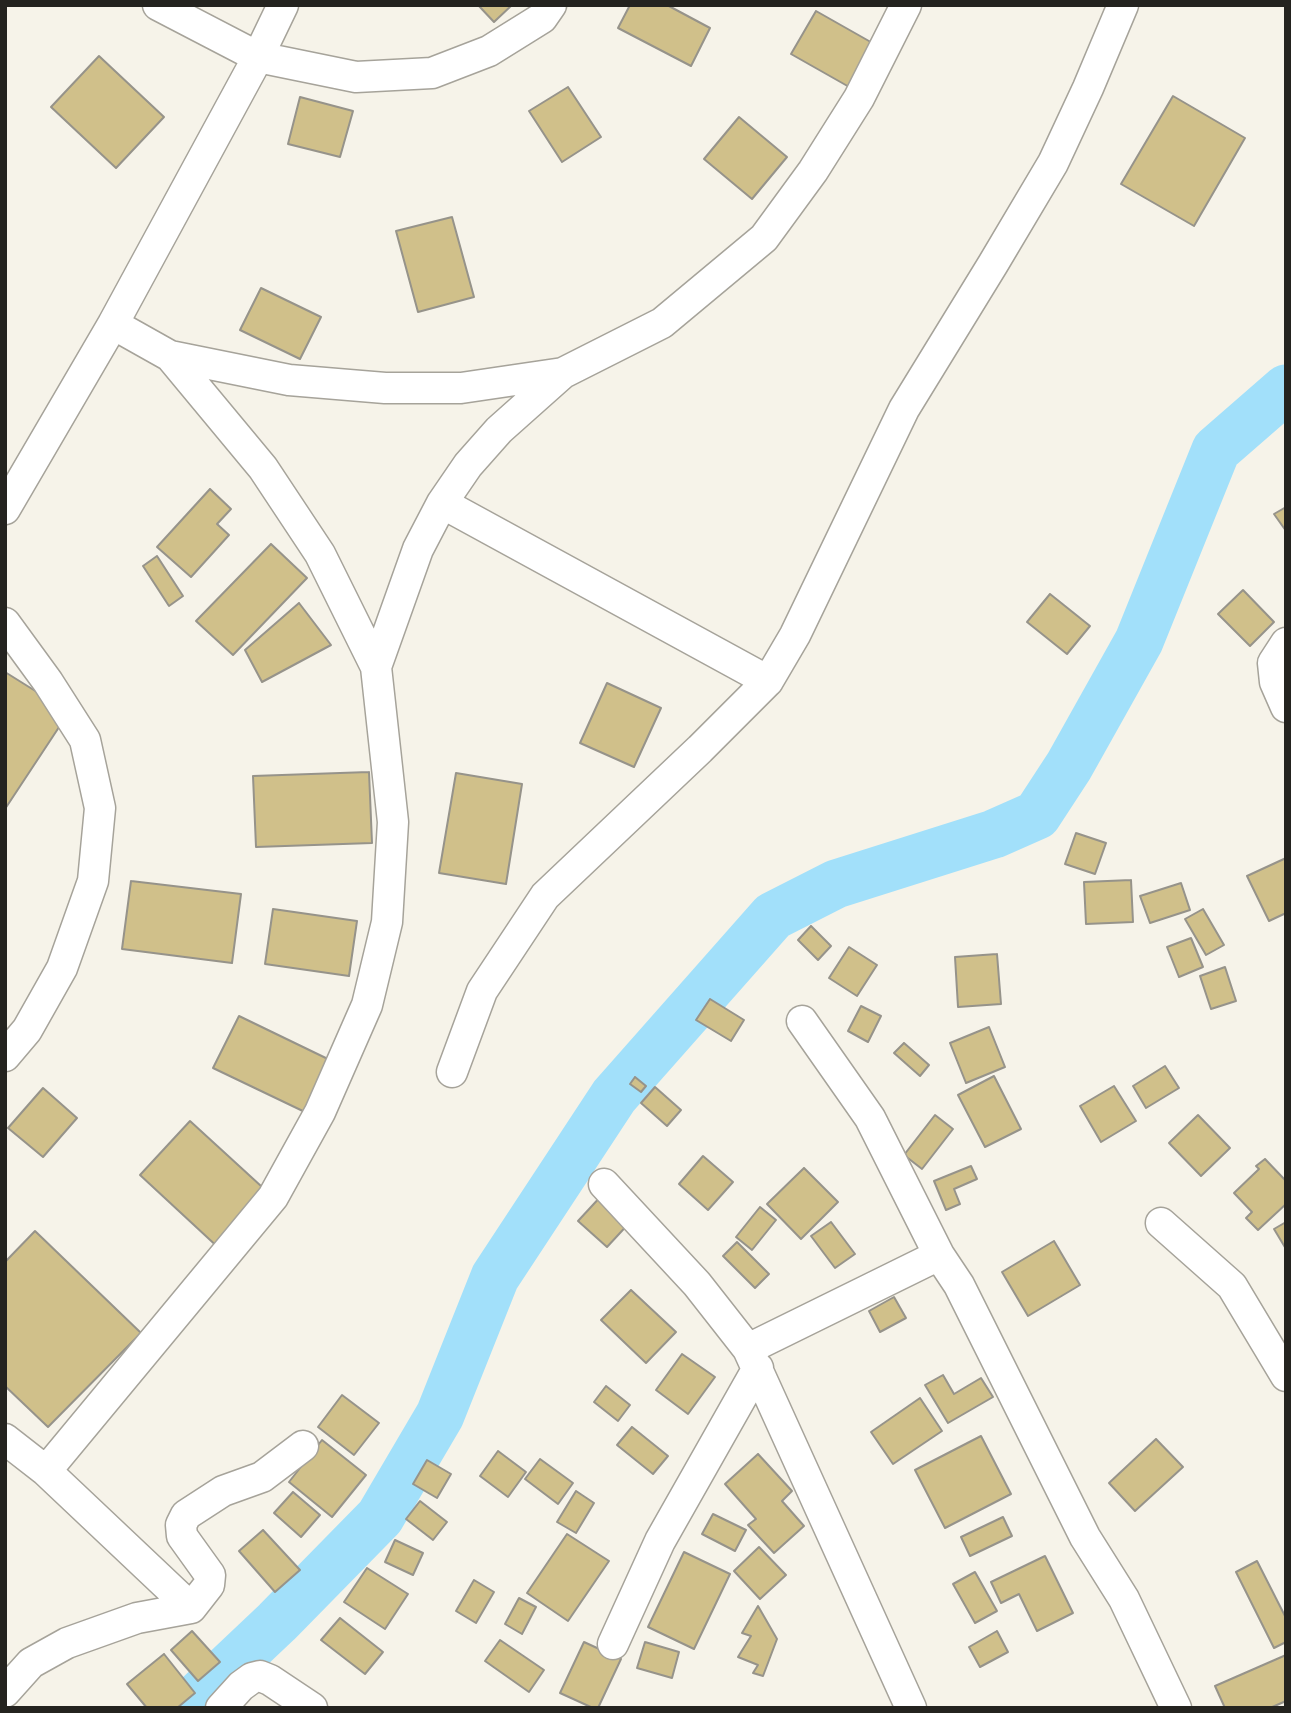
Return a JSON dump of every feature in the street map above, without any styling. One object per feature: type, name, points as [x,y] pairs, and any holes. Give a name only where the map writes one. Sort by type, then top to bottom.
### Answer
[{"type":"street","points":[[158,5],[258,57],[356,77],[432,73],[489,51],[542,18],[551,5]]},
{"type":"street","points":[[5,509],[113,324],[258,57],[283,5]]},
{"type":"street","points":[[376,667],[418,549],[442,503],[468,465],[499,430],[563,373],[662,323],[764,238],[813,171],[859,97],[906,5]]},
{"type":"street","points":[[452,1072],[482,991],[545,896],[768,681],[795,635],[904,409],[1053,163],[1123,5]]},
{"type":"street","points":[[113,324],[170,356],[289,380],[385,388],[461,388],[563,373]]},
{"type":"street","points":[[46,1471],[273,1197],[320,1112],[367,1005],[387,922],[393,822],[376,667],[320,554],[263,468],[170,356]]},
{"type":"street","points":[[442,503],[768,681]]},
{"type":"street","points":[[5,623],[48,682],[85,740],[100,808],[93,881],[62,968],[27,1030],[5,1056]]},
{"type":"street","points":[[1286,643],[1273,663],[1275,682],[1286,707]]},
{"type":"street","points":[[802,1021],[870,1118],[1085,1537],[1124,1599],[1176,1708]]},
{"type":"street","points":[[604,1184],[697,1284],[753,1358],[906,1705]]},
{"type":"street","points":[[1161,1223],[1232,1286],[1286,1376]]},
{"type":"street","points":[[613,1644],[660,1541],[753,1358],[939,1255]]},
{"type":"street","points":[[5,1439],[46,1471],[191,1608]]},
{"type":"street","points":[[5,1692],[32,1663],[67,1643],[137,1618],[191,1608],[209,1585],[210,1575],[182,1536],[181,1525],[186,1515],[222,1490],[262,1476],[303,1446]]},
{"type":"street","points":[[221,1708],[241,1686],[251,1678],[260,1676],[312,1708]]},
{"type":"building","points":[[478,5],[512,5],[494,22]]},
{"type":"building","points":[[630,5],[667,5],[710,28],[691,66],[618,28]]},
{"type":"building","points":[[816,11],[876,45],[851,88],[791,54]]},
{"type":"building","points":[[99,56],[164,117],[116,168],[51,107]]},
{"type":"building","points":[[568,87],[601,137],[562,162],[529,111]]},
{"type":"building","points":[[1173,96],[1245,138],[1194,226],[1121,184]]},
{"type":"building","points":[[300,97],[353,111],[340,157],[288,144]]},
{"type":"building","points":[[739,117],[787,157],[752,199],[704,159]]},
{"type":"building","points":[[452,217],[474,297],[418,312],[396,231]]},
{"type":"building","points":[[261,288],[321,317],[300,359],[240,330]]},
{"type":"building","points":[[210,489],[231,509],[217,524],[229,535],[191,577],[157,547]]},
{"type":"building","points":[[1286,507],[1286,531],[1274,514]]},
{"type":"building","points":[[271,544],[307,578],[233,655],[196,621]]},
{"type":"building","points":[[157,556],[183,596],[169,606],[143,566]]},
{"type":"building","points":[[1243,590],[1274,622],[1250,646],[1218,614]]},
{"type":"building","points":[[1050,594],[1090,626],[1067,654],[1027,622]]},
{"type":"building","points":[[299,603],[331,645],[262,682],[245,650]]},
{"type":"building","points":[[5,672],[69,712],[5,809]]},
{"type":"building","points":[[607,683],[661,708],[634,767],[580,743]]},
{"type":"building","points":[[369,772],[372,843],[256,847],[253,776]]},
{"type":"building","points":[[456,773],[522,784],[506,884],[439,873]]},
{"type":"building","points":[[1076,833],[1106,843],[1095,874],[1065,864]]},
{"type":"building","points":[[1286,858],[1286,913],[1269,921],[1247,876]]},
{"type":"building","points":[[1131,880],[1133,922],[1086,924],[1084,882]]},
{"type":"building","points":[[131,881],[241,894],[232,963],[122,949]]},
{"type":"building","points":[[1181,883],[1190,910],[1150,923],[1140,896]]},
{"type":"building","points":[[273,909],[357,921],[349,976],[265,964]]},
{"type":"building","points":[[1203,909],[1224,945],[1206,955],[1185,919]]},
{"type":"building","points":[[811,926],[831,946],[818,960],[798,940]]},
{"type":"building","points":[[1191,938],[1203,967],[1179,977],[1167,947]]},
{"type":"building","points":[[849,947],[877,965],[857,996],[829,978]]},
{"type":"building","points":[[997,954],[1001,1004],[958,1007],[955,957]]},
{"type":"building","points":[[1225,967],[1236,1001],[1211,1009],[1200,976]]},
{"type":"building","points":[[710,999],[744,1020],[731,1041],[696,1020]]},
{"type":"building","points":[[861,1006],[881,1016],[868,1042],[848,1031]]},
{"type":"building","points":[[239,1016],[332,1061],[307,1113],[213,1068]]},
{"type":"building","points":[[989,1027],[1005,1067],[966,1083],[950,1043]]},
{"type":"building","points":[[904,1043],[929,1065],[920,1076],[894,1053]]},
{"type":"building","points":[[1165,1066],[1179,1088],[1146,1108],[1133,1086]]},
{"type":"building","points":[[994,1076],[1021,1129],[985,1147],[958,1095]]},
{"type":"building","points":[[635,1077],[646,1086],[641,1092],[630,1084]]},
{"type":"building","points":[[1114,1086],[1136,1121],[1101,1142],[1080,1106]]},
{"type":"building","points":[[655,1087],[681,1110],[667,1126],[641,1103]]},
{"type":"building","points":[[43,1088],[77,1118],[43,1157],[8,1128]]},
{"type":"building","points":[[935,1115],[953,1129],[922,1169],[904,1155]]},
{"type":"building","points":[[1198,1115],[1230,1148],[1201,1176],[1169,1143]]},
{"type":"building","points":[[190,1121],[273,1197],[222,1251],[140,1175]]},
{"type":"building","points":[[703,1156],[733,1182],[708,1210],[679,1184]]},
{"type":"building","points":[[1265,1159],[1286,1181],[1286,1204],[1258,1230],[1246,1218],[1252,1212],[1234,1193],[1259,1169],[1256,1166]]},
{"type":"building","points":[[971,1166],[977,1179],[954,1189],[960,1204],[946,1210],[934,1181]]},
{"type":"building","points":[[804,1168],[838,1202],[801,1239],[767,1204]]},
{"type":"building","points":[[603,1194],[632,1220],[607,1247],[578,1221]]},
{"type":"building","points":[[760,1207],[776,1220],[752,1250],[736,1237]]},
{"type":"building","points":[[831,1222],[855,1254],[835,1268],[811,1236]]},
{"type":"building","points":[[1286,1222],[1286,1249],[1274,1229]]},
{"type":"building","points":[[35,1231],[141,1333],[48,1427],[5,1386],[5,1262]]},
{"type":"building","points":[[1054,1241],[1080,1285],[1028,1316],[1002,1272]]},
{"type":"building","points":[[737,1242],[769,1274],[755,1288],[723,1256]]},
{"type":"building","points":[[631,1290],[676,1332],[646,1363],[601,1320]]},
{"type":"building","points":[[894,1297],[906,1318],[880,1332],[869,1311]]},
{"type":"building","points":[[682,1354],[715,1377],[688,1414],[656,1390]]},
{"type":"building","points":[[943,1375],[954,1394],[981,1378],[993,1397],[948,1423],[925,1385]]},
{"type":"building","points":[[606,1386],[630,1405],[618,1421],[594,1402]]},
{"type":"building","points":[[342,1395],[379,1423],[354,1455],[318,1427]]},
{"type":"building","points":[[920,1398],[942,1431],[893,1464],[871,1432]]},
{"type":"building","points":[[632,1427],[668,1456],[653,1474],[617,1445]]},
{"type":"building","points":[[981,1436],[1011,1494],[945,1528],[915,1470]]},
{"type":"building","points":[[1156,1439],[1183,1467],[1135,1511],[1109,1483]]},
{"type":"building","points":[[322,1440],[366,1475],[332,1517],[289,1482]]},
{"type":"building","points":[[498,1451],[526,1472],[508,1497],[480,1476]]},
{"type":"building","points":[[758,1454],[792,1491],[782,1501],[804,1526],[774,1553],[748,1525],[756,1519],[725,1484]]},
{"type":"building","points":[[540,1459],[573,1483],[558,1504],[525,1479]]},
{"type":"building","points":[[427,1460],[451,1474],[437,1498],[413,1484]]},
{"type":"building","points":[[576,1491],[594,1503],[576,1533],[557,1522]]},
{"type":"building","points":[[293,1492],[320,1515],[301,1537],[274,1513]]},
{"type":"building","points":[[420,1501],[447,1522],[433,1540],[406,1519]]},
{"type":"building","points":[[713,1514],[746,1530],[735,1551],[702,1534]]},
{"type":"building","points":[[1003,1517],[1012,1536],[970,1556],[961,1537]]},
{"type":"building","points":[[263,1530],[300,1570],[275,1592],[239,1551]]},
{"type":"building","points":[[567,1534],[609,1561],[568,1621],[527,1593]]},
{"type":"building","points":[[395,1540],[423,1553],[413,1575],[385,1562]]},
{"type":"building","points":[[759,1547],[786,1575],[760,1599],[734,1571]]},
{"type":"building","points":[[684,1552],[730,1574],[694,1649],[648,1627]]},
{"type":"building","points":[[1045,1556],[1073,1613],[1037,1631],[1019,1594],[1001,1603],[991,1582]]},
{"type":"building","points":[[1257,1561],[1286,1618],[1286,1642],[1274,1648],[1236,1572]]},
{"type":"building","points":[[367,1568],[408,1594],[385,1629],[344,1602]]},
{"type":"building","points":[[975,1572],[997,1611],[975,1623],[953,1584]]},
{"type":"building","points":[[474,1580],[494,1592],[476,1623],[456,1611]]},
{"type":"building","points":[[519,1598],[536,1607],[522,1634],[505,1624]]},
{"type":"building","points":[[758,1606],[777,1639],[763,1676],[753,1673],[758,1665],[738,1657],[751,1636],[742,1633]]},
{"type":"building","points":[[340,1618],[383,1652],[365,1674],[321,1640]]},
{"type":"building","points":[[192,1631],[220,1662],[198,1681],[171,1650]]},
{"type":"building","points":[[997,1631],[1008,1652],[980,1667],[969,1647]]},
{"type":"building","points":[[500,1640],[544,1670],[529,1692],[485,1661]]},
{"type":"building","points":[[584,1642],[621,1659],[598,1708],[560,1693]]},
{"type":"building","points":[[645,1642],[679,1652],[672,1678],[637,1668]]},
{"type":"building","points":[[164,1654],[195,1693],[177,1708],[147,1708],[127,1684]]},
{"type":"building","points":[[1286,1655],[1286,1701],[1270,1708],[1225,1708],[1215,1686]]},
{"type":"waterway","points":[[186,1708],[277,1622],[380,1517],[440,1415],[495,1277],[614,1096],[773,916],[836,884],[994,834],[1037,815],[1069,766],[1139,641],[1216,450],[1286,389]]}]
